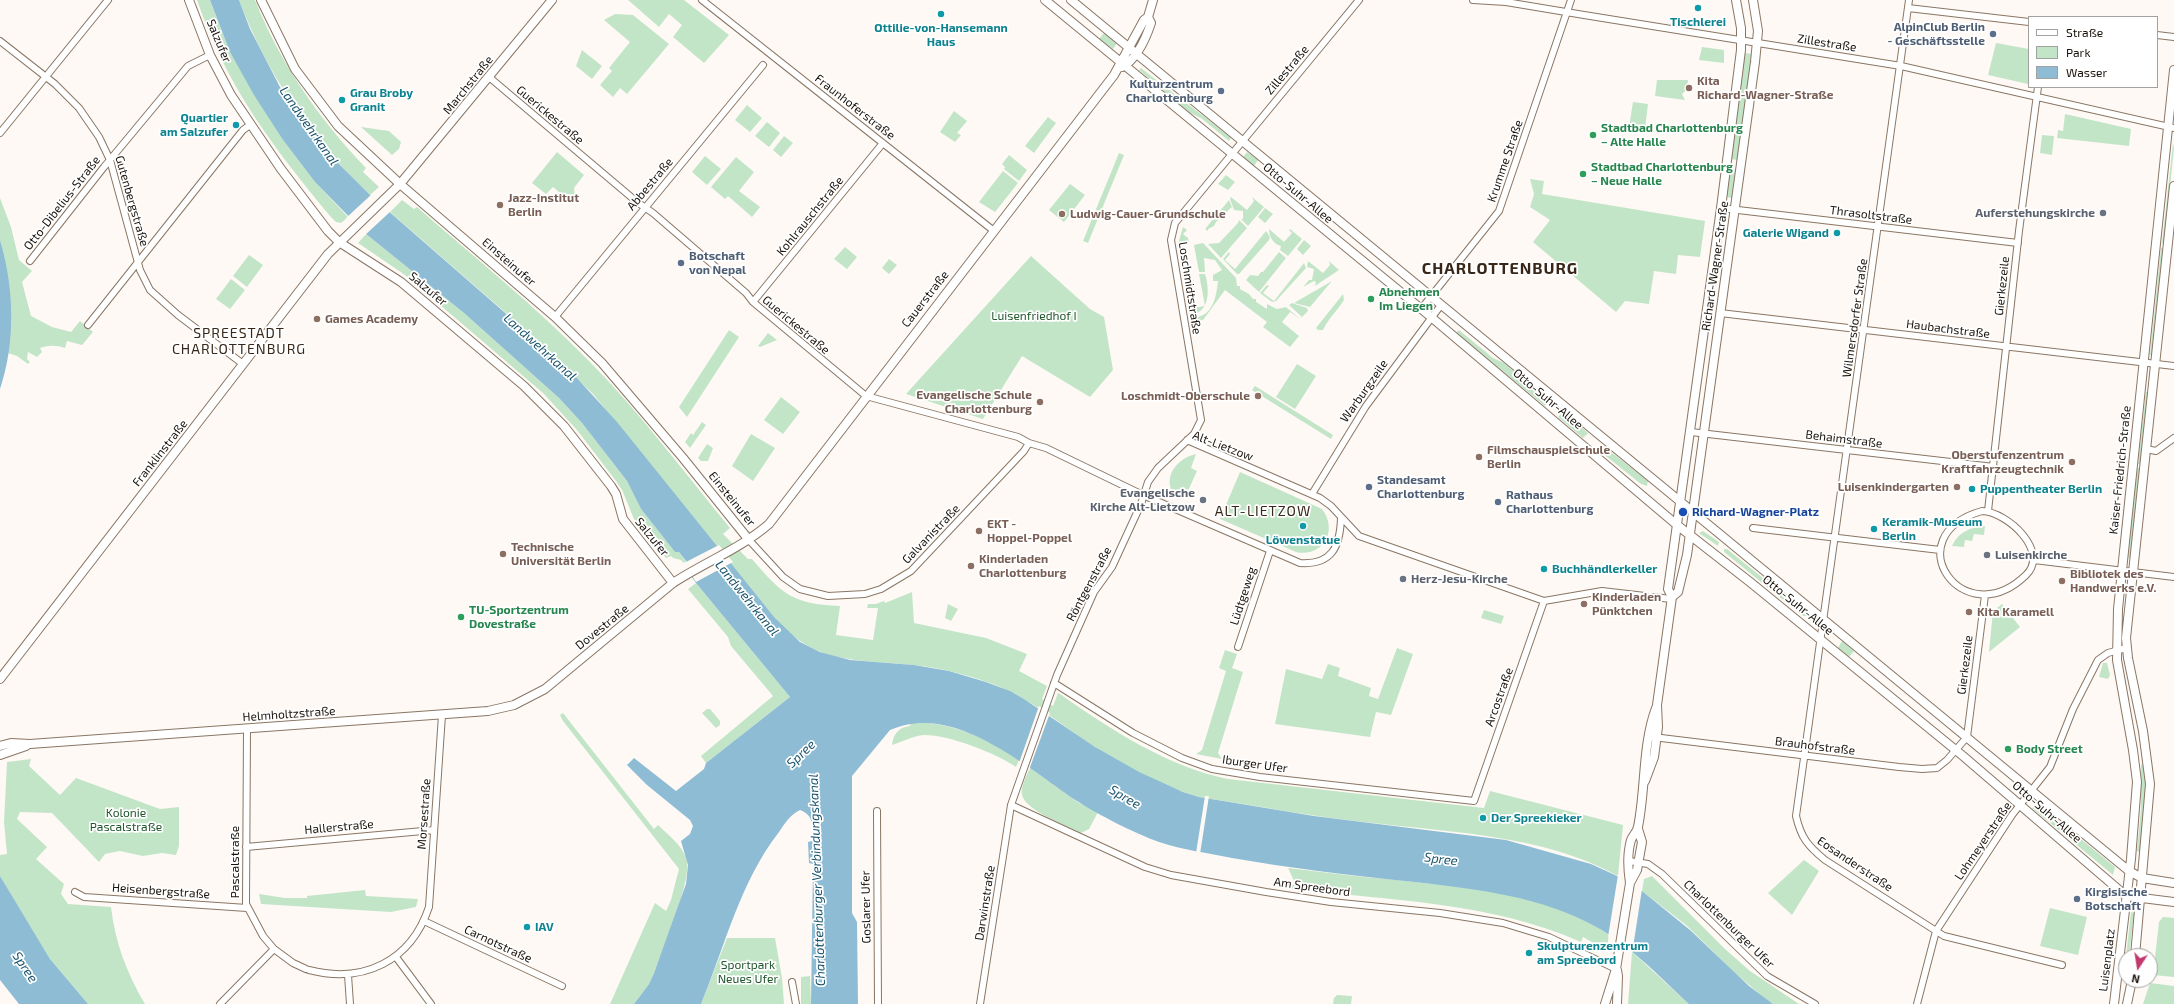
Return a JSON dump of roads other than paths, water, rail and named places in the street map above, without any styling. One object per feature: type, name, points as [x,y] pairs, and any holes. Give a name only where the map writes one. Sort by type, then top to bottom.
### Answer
[{"type":"main road","name":"Salzufer","points":[[189,0],[210,55],[231,95],[250,125],[322,223],[339,242],[401,282],[541,402],[611,486],[616,494],[623,519],[674,583]]},
{"type":"main road","name":"Einsteinufer","points":[[261,0],[295,69],[318,101],[346,134],[400,184],[554,317],[602,363],[683,458],[749,540]]},
{"type":"main road","name":"Marchstraße","points":[[389,195],[400,184],[490,77],[552,0]]},
{"type":"main road","name":"Otto-Suhr-Allee","points":[[1045,0],[1121,66],[1232,153],[1431,317],[1677,525],[1956,750],[2126,896]]},
{"type":"main road","name":"Otto-Suhr-Allee","points":[[1071,0],[1430,297],[1694,511],[2129,871],[2142,878],[2174,883]]},
{"type":"main road","points":[[1121,66],[1129,47],[1144,20],[1148,18],[1153,0]]},
{"type":"main road","name":"Richard-Wagner-Straße","points":[[1736,0],[1741,40],[1721,208],[1668,589],[1671,598],[1678,592],[1694,511],[1757,42],[1757,18],[1753,0]]},
{"type":"main road","name":"Cauerstraße","points":[[731,551],[749,540],[769,524],[1121,66],[1136,53],[1146,37],[1151,23],[1148,18]]},
{"type":"main road","name":"Kaiser-Friedrich-Straße","points":[[2129,871],[2136,782],[2133,750],[2116,650],[2122,571],[2171,127],[2174,70]]},
{"type":"main road","name":"Kaiser-Friedrich-Straße","points":[[2140,898],[2150,800],[2149,769],[2126,648],[2132,572],[2156,364],[2174,186]]},
{"type":"main road","name":"Franklinstraße","points":[[0,679],[339,242],[389,195]]},
{"type":"main road","name":"Dovestraße","points":[[545,689],[674,583],[689,572],[731,551]]},
{"type":"main road","points":[[1645,781],[1654,757],[1657,738],[1657,705],[1671,598]]},
{"type":"main road","name":"Helmholtzstraße","points":[[0,746],[11,743],[30,744],[442,715],[508,707],[529,699],[545,689]]},
{"type":"main road","points":[[1605,1004],[1619,956],[1630,883],[1628,865],[1631,840],[1638,829],[1645,781],[1645,755],[1648,737],[1657,705]]},
{"type":"main road","name":"Helmholtzstraße","points":[[0,755],[30,744]]},
{"type":"main road","points":[[1630,883],[1635,874],[1642,842],[1638,829]]},
{"type":"main road","name":"Luisenplatz","points":[[2114,1004],[2129,871]]},
{"type":"main road","points":[[2126,896],[2174,902]]},
{"type":"main road","points":[[2136,948],[2140,898]]},
{"type":"main road","points":[[1616,969],[1618,976],[1617,1004]]},
{"type":"main road","points":[[2127,1004],[2130,988]]},
{"type":"street","points":[[0,133],[108,0]]},
{"type":"street","name":"Fraunhoferstraße","points":[[702,0],[994,231]]},
{"type":"street","name":"Zillestraße","points":[[1232,153],[1359,0]]},
{"type":"street","name":"Zillestraße","points":[[1473,0],[1506,2],[1901,66],[2171,127]]},
{"type":"street","name":"Krumme Straße","points":[[1421,309],[1499,211],[1571,0]]},
{"type":"street","name":"Wilmersdorfer Straße","points":[[1821,640],[1909,0]]},
{"type":"street","points":[[1908,8],[2028,22]]},
{"type":"street","points":[[2158,35],[2174,37]]},
{"type":"street","name":"Gutenbergstraße","points":[[0,41],[46,76],[89,121],[110,160],[138,262],[146,284],[163,303],[243,364]]},
{"type":"street","name":"Otto-Dibelius-Straße","points":[[30,261],[110,160],[188,66],[210,55]]},
{"type":"street","name":"Abbestraße","points":[[554,317],[763,65]]},
{"type":"street","name":"Guerickestraße","points":[[490,77],[746,293],[753,302],[866,396],[1018,437],[1029,443],[1044,447],[1143,495]]},
{"type":"street","name":"Gierkezeile","points":[[1988,511],[2018,243],[2038,88]]},
{"type":"street","points":[[88,324],[243,130],[250,125]]},
{"type":"street","name":"Kohlrauschstraße","points":[[753,302],[883,143]]},
{"type":"street","name":"Loschmidtstraße","points":[[1187,440],[1197,428],[1201,420],[1173,259],[1172,232],[1175,223],[1232,153]]},
{"type":"street","name":"Thrasoltstraße","points":[[1721,208],[2018,243]]},
{"type":"street","name":"Warburgzeile","points":[[1312,494],[1363,411],[1441,305]]},
{"type":"street","name":"Haubachstraße","points":[[1720,313],[2174,366]]},
{"type":"street","name":"Behaimstraße","points":[[1691,432],[1994,467]]},
{"type":"street","points":[[2146,449],[2156,451],[2174,438]]},
{"type":"street","name":"Alt-Lietzow","points":[[1143,495],[1152,474],[1187,440],[1312,494],[1326,502],[1354,533],[1544,601],[1602,591],[1645,596]]},
{"type":"street","name":"Galvanistraße","points":[[749,540],[783,577],[800,589],[813,594],[834,596],[865,594],[898,580],[922,561],[1024,451],[1029,443]]},
{"type":"street","points":[[1143,495],[1300,563],[1315,563],[1332,552],[1340,537],[1341,518]]},
{"type":"street","name":"Röntgenstraße","points":[[1048,703],[1054,683],[1094,592],[1112,567],[1141,504],[1143,495]]},
{"type":"street","points":[[1988,511],[2010,520],[2019,530],[2032,550],[2034,560],[2028,574],[2016,584],[1996,593],[1985,595],[1962,590],[1951,582],[1941,565],[1940,550],[1945,535],[1960,520],[1969,515],[1988,511]]},
{"type":"street","points":[[1753,528],[1940,550]]},
{"type":"street","points":[[1340,537],[1354,533]]},
{"type":"street","name":"Lüdtgeweg","points":[[1238,647],[1270,551]]},
{"type":"street","points":[[2034,560],[2174,577]]},
{"type":"street","name":"Gierkezeile","points":[[1967,737],[1985,595]]},
{"type":"street","points":[[1654,597],[1671,598]]},
{"type":"street","name":"Arcostraße","points":[[1474,801],[1544,601]]},
{"type":"street","name":"Eosanderstraße","points":[[1821,640],[1796,816],[1800,832],[1809,847],[1825,860],[1944,936],[2062,965]]},
{"type":"street","name":"Lohmeyerstraße","points":[[1917,1004],[1936,931],[2012,815],[2020,804],[2033,791],[2050,767],[2073,709],[2098,660],[2103,655],[2126,648]]},
{"type":"street","name":"Iburger Ufer","points":[[1054,683],[1134,734],[1182,758],[1212,769],[1260,777],[1474,801]]},
{"type":"street","name":"Darwinstraße","points":[[980,1004],[1011,805],[1048,703]]},
{"type":"street","name":"Morsestraße","points":[[425,918],[429,907],[442,715]]},
{"type":"street","name":"Pascalstraße","points":[[247,729],[247,908],[263,936],[274,949],[293,963],[308,970],[328,974],[348,975],[374,968],[396,957],[415,937],[425,918]]},
{"type":"street","name":"Brauhofstraße","points":[[1648,737],[1899,767],[1934,769],[1956,750],[1967,737]]},
{"type":"street","name":"Am Spreebord","points":[[1011,805],[1145,867],[1171,876],[1272,893],[1440,913],[1503,923],[1549,937],[1616,969]]},
{"type":"street","name":"Goslarer Ufer","points":[[877,811],[878,1004]]},
{"type":"street","name":"Hallerstraße","points":[[246,847],[434,830]]},
{"type":"street","name":"Charlottenburger Ufer","points":[[1628,865],[1638,862],[1648,864],[1662,874],[1767,976],[1815,1004]]},
{"type":"street","name":"Heisenbergstraße","points":[[75,892],[84,897],[247,908]]},
{"type":"street","name":"Carnotstraße","points":[[425,918],[562,986]]},
{"type":"street","points":[[220,1004],[274,949]]},
{"type":"street","points":[[396,957],[431,1004]]},
{"type":"street","points":[[348,975],[350,1004]]},
{"type":"street","points":[[792,982],[796,1004]]},
{"type":"water","points":[[210,0],[239,0],[250,29],[280,87],[313,135],[330,155],[370,195],[566,366],[617,422],[775,618],[800,642],[820,652],[850,660],[914,665],[949,671],[1010,691],[1095,747],[1139,772],[1183,792],[1199,797],[1314,816],[1506,840],[1591,864],[1615,875],[1642,891],[1690,930],[1749,986],[1773,1004],[1689,1004],[1629,949],[1602,930],[1566,912],[1544,905],[1498,894],[1452,886],[1340,874],[1253,862],[1168,845],[1128,829],[1085,806],[1013,756],[989,742],[964,731],[939,724],[914,723],[890,730],[852,776],[852,913],[857,922],[858,1004],[811,1004],[813,864],[809,863],[808,842],[812,841],[812,822],[805,812],[800,810],[793,814],[786,822],[765,851],[754,872],[734,915],[701,1004],[634,1004],[649,984],[654,973],[686,884],[688,865],[681,841],[690,834],[693,826],[690,820],[647,785],[627,765],[634,758],[676,791],[704,769],[706,763],[790,697],[696,583],[689,573],[693,570],[679,552],[675,552],[641,509],[627,481],[582,423],[559,398],[464,313],[366,234],[315,182],[283,140],[254,95],[230,52]]},
{"type":"water","points":[[0,240],[8,276],[11,334],[9,352],[0,389]]},
{"type":"water","name":"Spree","points":[[0,876],[50,959],[88,1004],[19,1004],[0,980]]},
{"type":"place","name":"Tischlerei","points":[[1698,8]]},
{"type":"place","name":"Ottilie-von-Hansemann Haus","points":[[941,14]]},
{"type":"place","name":"AlpinClub Berlin - Geschäftsstelle","points":[[1993,34]]},
{"type":"place","name":"Kita Richard-Wagner-Straße","points":[[1689,88]]},
{"type":"place","name":"Kulturzentrum Charlottenburg","points":[[1221,91]]},
{"type":"place","name":"Grau Broby Granit","points":[[342,100]]},
{"type":"place","name":"Quartier am Salzufer","points":[[236,125]]},
{"type":"place","name":"Stadtbad Charlottenburg – Alte Halle","points":[[1593,135]]},
{"type":"place","name":"Stadtbad Charlottenburg – Neue Halle","points":[[1583,174]]},
{"type":"place","name":"Jazz-Institut Berlin","points":[[500,205]]},
{"type":"place","name":"Auferstehungskirche","points":[[2103,213]]},
{"type":"place","name":"Ludwig-Cauer-Grundschule","points":[[1062,214]]},
{"type":"place","name":"Galerie Wigand","points":[[1837,233]]},
{"type":"place","name":"Botschaft von Nepal","points":[[681,263]]},
{"type":"place","name":"Abnehmen Im Liegen","points":[[1371,299]]},
{"type":"place","name":"Games Academy","points":[[317,319]]},
{"type":"place","name":"Loschmidt-Oberschule","points":[[1258,396]]},
{"type":"place","name":"Evangelische Schule Charlottenburg","points":[[1040,402]]},
{"type":"place","name":"Filmschauspielschule Berlin","points":[[1479,457]]},
{"type":"place","name":"Oberstufenzentrum Kraftfahrzeugtechnik","points":[[2072,462]]},
{"type":"place","name":"Standesamt Charlottenburg","points":[[1369,487]]},
{"type":"place","name":"Luisenkindergarten","points":[[1957,487]]},
{"type":"place","name":"Puppentheater Berlin","points":[[1972,489]]},
{"type":"place","name":"Evangelische Kirche Alt-Lietzow","points":[[1203,500]]},
{"type":"place","name":"Rathaus Charlottenburg","points":[[1498,502]]},
{"type":"place","name":"Richard-Wagner-Platz","points":[[1683,512]]},
{"type":"place","name":"Löwenstatue","points":[[1303,526]]},
{"type":"place","name":"Keramik-Museum Berlin","points":[[1874,529]]},
{"type":"place","name":"EKT - Hoppel-Poppel","points":[[979,531]]},
{"type":"place","name":"Technische Universität Berlin","points":[[503,554]]},
{"type":"place","name":"Luisenkirche","points":[[1987,555]]},
{"type":"place","name":"Kinderladen Charlottenburg","points":[[971,566]]},
{"type":"place","name":"Buchhändlerkeller","points":[[1544,569]]},
{"type":"place","name":"Herz-Jesu-Kirche","points":[[1403,579]]},
{"type":"place","name":"Bibliotek des Handwerks e.V.","points":[[2062,581]]},
{"type":"place","name":"Kinderladen Pünktchen","points":[[1584,604]]},
{"type":"place","name":"Kita Karamell","points":[[1969,612]]},
{"type":"place","name":"TU-Sportzentrum Dovestraße","points":[[461,617]]},
{"type":"place","name":"Body Street","points":[[2008,749]]},
{"type":"place","name":"Der Spreekieker","points":[[1483,818]]},
{"type":"place","name":"Kirgisische Botschaft","points":[[2077,899]]},
{"type":"place","name":"IAV","points":[[527,927]]},
{"type":"place","name":"Skulpturenzentrum am Spreebord","points":[[1529,953]]},
{"type":"district","name":"CHARLOTTENBURG","points":[[1500,269]]},
{"type":"district","name":"SPREESTADT CHARLOTTENBURG","points":[[239,342]]},
{"type":"district","name":"ALT-LIETZOW","points":[[1263,511]]},
{"type":"water label","name":"Landwehrkanal","points":[[309,126]]},
{"type":"water label","name":"Landwehrkanal","points":[[540,347]]},
{"type":"water label","name":"Landwehrkanal","points":[[747,598]]},
{"type":"water label","name":"Charlottenburger Verbindungskanal","points":[[817,880]]},
{"type":"park label","name":"Luisenfriedhof I","points":[[1034,316]]},
{"type":"park label","name":"Kolonie Pascalstraße","points":[[126,820]]},
{"type":"park label","name":"Sportpark Neues Ufer","points":[[748,972]]}]
